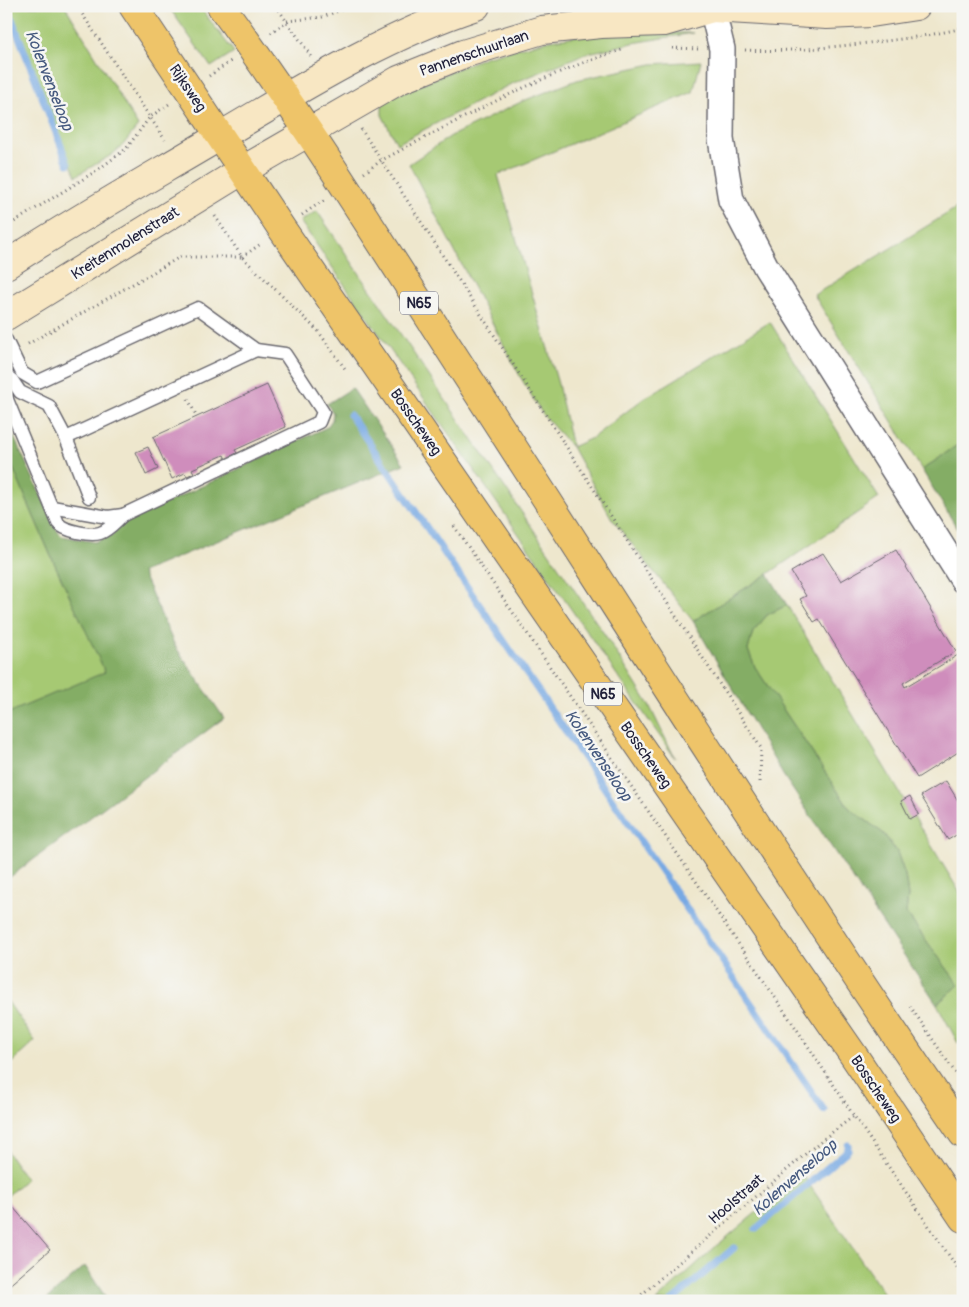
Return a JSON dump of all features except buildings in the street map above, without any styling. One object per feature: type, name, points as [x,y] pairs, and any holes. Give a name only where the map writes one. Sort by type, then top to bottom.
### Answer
[{"type":"main road","name":"Rijksweg","points":[[133,6],[243,170]]},
{"type":"main road","name":"N65","points":[[221,6],[310,133],[736,793],[893,1032],[963,1134]]},
{"type":"main road","points":[[6,265],[112,199],[341,66],[453,14],[476,6]]},
{"type":"main road","name":"Pannenschuurlaan","points":[[243,170],[399,80],[463,54],[542,30],[601,24],[664,22],[708,7],[827,15],[871,13],[916,6]]},
{"type":"main road","name":"Bosscheweg","points":[[243,170],[963,1218]]},
{"type":"main road","name":"Kreitenmolenstraat","points":[[6,316],[243,170]]},
{"type":"street","points":[[708,7],[722,49],[721,139],[731,200],[766,267],[963,580]]},
{"type":"lane","points":[[6,340],[22,374],[37,382],[198,308],[256,350],[285,354],[323,412],[319,422],[123,515],[105,530],[94,534],[62,528],[58,523],[6,397]]},
{"type":"lane","points":[[66,438],[256,350]]},
{"type":"lane","points":[[6,374],[20,392],[49,406],[66,438],[89,497]]},
{"type":"lane","points":[[52,507],[108,517],[123,515]]},
{"type":"path","points":[[77,6],[150,117]]},
{"type":"path","points":[[276,6],[287,21]]},
{"type":"path","points":[[6,227],[96,171],[126,149],[150,117],[287,21],[322,17],[352,6]]},
{"type":"path","points":[[664,47],[778,52],[916,38],[963,28]]},
{"type":"path","points":[[13,353],[180,257],[242,257],[382,160],[513,93],[589,60],[626,49]]},
{"type":"path","points":[[382,160],[658,591],[761,748],[760,783],[765,791]]},
{"type":"path","points":[[242,257],[318,331],[350,376]]},
{"type":"path","points":[[449,519],[963,1276]]},
{"type":"path","points":[[908,1004],[963,1084]]},
{"type":"path","name":"Hoolstraat","points":[[634,1301],[822,1140],[854,1116]]},
{"type":"green space","points":[[6,6],[65,6],[138,126],[113,154],[76,176],[11,23]]},
{"type":"green space","points":[[168,6],[199,6],[234,52],[211,67]]},
{"type":"green space","points":[[605,32],[693,33],[633,43],[584,54],[509,85],[397,144],[382,115],[382,101],[485,57],[550,40]]},
{"type":"green space","points":[[701,61],[693,92],[498,175],[558,384],[572,447],[543,415],[521,378],[409,164],[451,136],[523,101],[577,80],[652,64]]},
{"type":"green space","points":[[963,204],[963,441],[922,470],[814,295]]},
{"type":"green space","points":[[317,211],[607,638],[649,705],[675,758],[300,221]]},
{"type":"green space","points":[[770,322],[879,498],[768,574],[693,621],[612,519],[572,447],[592,438],[643,399]]},
{"type":"green space","points":[[352,388],[404,464],[142,572],[175,646],[224,718],[6,880],[6,714],[105,672],[50,554],[6,452],[6,420],[58,532],[62,536],[95,542],[112,535],[118,526],[327,427],[332,420],[333,413],[327,404]]},
{"type":"green space","points":[[963,441],[963,538],[922,470]]},
{"type":"green space","points":[[6,452],[50,554],[106,672],[6,714]]},
{"type":"green space","points":[[768,574],[787,605],[767,615],[753,632],[748,650],[755,667],[849,808],[883,833],[897,852],[905,875],[908,896],[906,913],[959,985],[937,1004],[783,775],[693,621]]},
{"type":"green space","points":[[787,605],[963,898],[963,1038],[958,1043],[937,1004],[959,985],[906,913],[908,896],[905,875],[897,852],[883,833],[849,808],[755,667],[748,650],[753,632],[767,615]]},
{"type":"green space","points":[[6,999],[35,1041],[6,1068]]},
{"type":"green space","points":[[6,1150],[26,1179],[6,1197]]},
{"type":"green space","points":[[802,1174],[889,1301],[656,1301],[714,1248]]},
{"type":"green space","points":[[85,1266],[108,1301],[45,1301]]},
{"type":"waterway","name":"Kolenvenseloop","points":[[7,6],[68,164]]},
{"type":"waterway","name":"Kolenvenseloop","points":[[350,415],[824,1110]]},
{"type":"waterway","name":"Kolenvenseloop","points":[[756,1229],[848,1150],[848,1145]]},
{"type":"waterway","name":"Kolenvenseloop","points":[[672,1301],[734,1248]]}]
